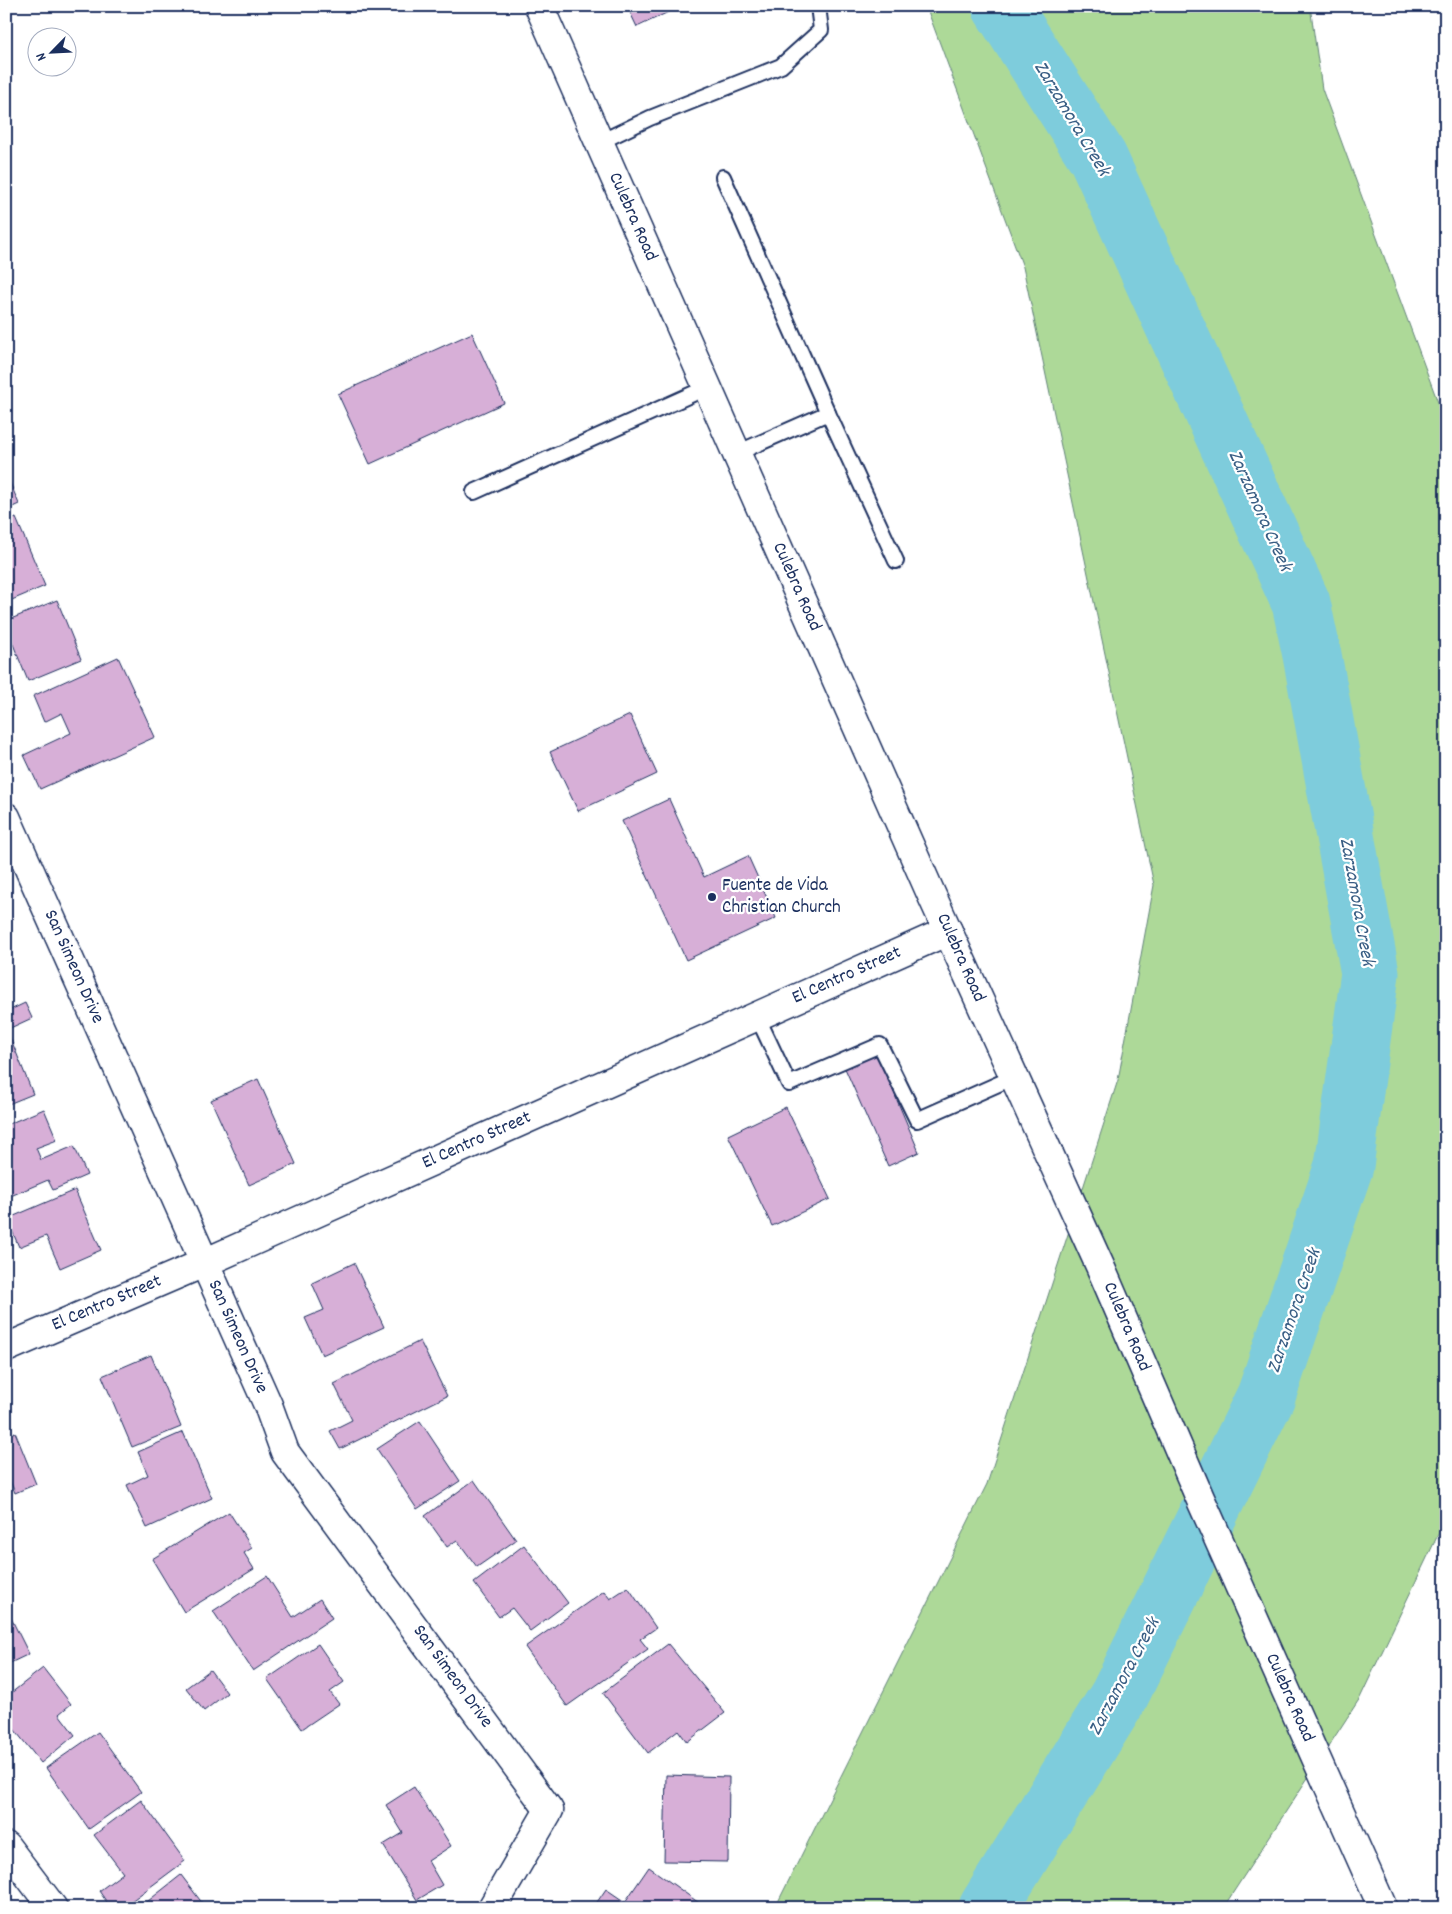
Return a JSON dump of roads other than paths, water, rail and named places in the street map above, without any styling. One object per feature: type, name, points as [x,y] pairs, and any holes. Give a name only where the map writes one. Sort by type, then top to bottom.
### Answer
[{"type":"street","name":"Culebra Road","points":[[539,6],[948,931],[1100,1266],[1382,1908]]},
{"type":"street","name":"San Simeon Drive","points":[[6,817],[268,1405],[285,1452],[549,1810],[492,1908]]},
{"type":"street","name":"El Centro Street","points":[[6,1348],[204,1263],[948,931]]},
{"type":"street","points":[[6,1846],[53,1908]]},
{"type":"lane","points":[[600,142],[650,118],[781,66],[821,30],[818,6]]},
{"type":"lane","points":[[723,177],[896,561]]},
{"type":"lane","points":[[474,492],[708,387]]},
{"type":"lane","points":[[737,453],[828,413]]},
{"type":"lane","points":[[757,1016],[789,1084],[880,1045],[917,1120],[1014,1077]]},
{"type":"waterway","name":"Zarzamora Creek","points":[[988,1908],[1119,1696],[1266,1396],[1344,1166],[1370,973],[1301,603],[1098,158],[1001,6]]},
{"type":"place","name":"Fuente de Vida Christian Church","points":[[712,897]]}]
